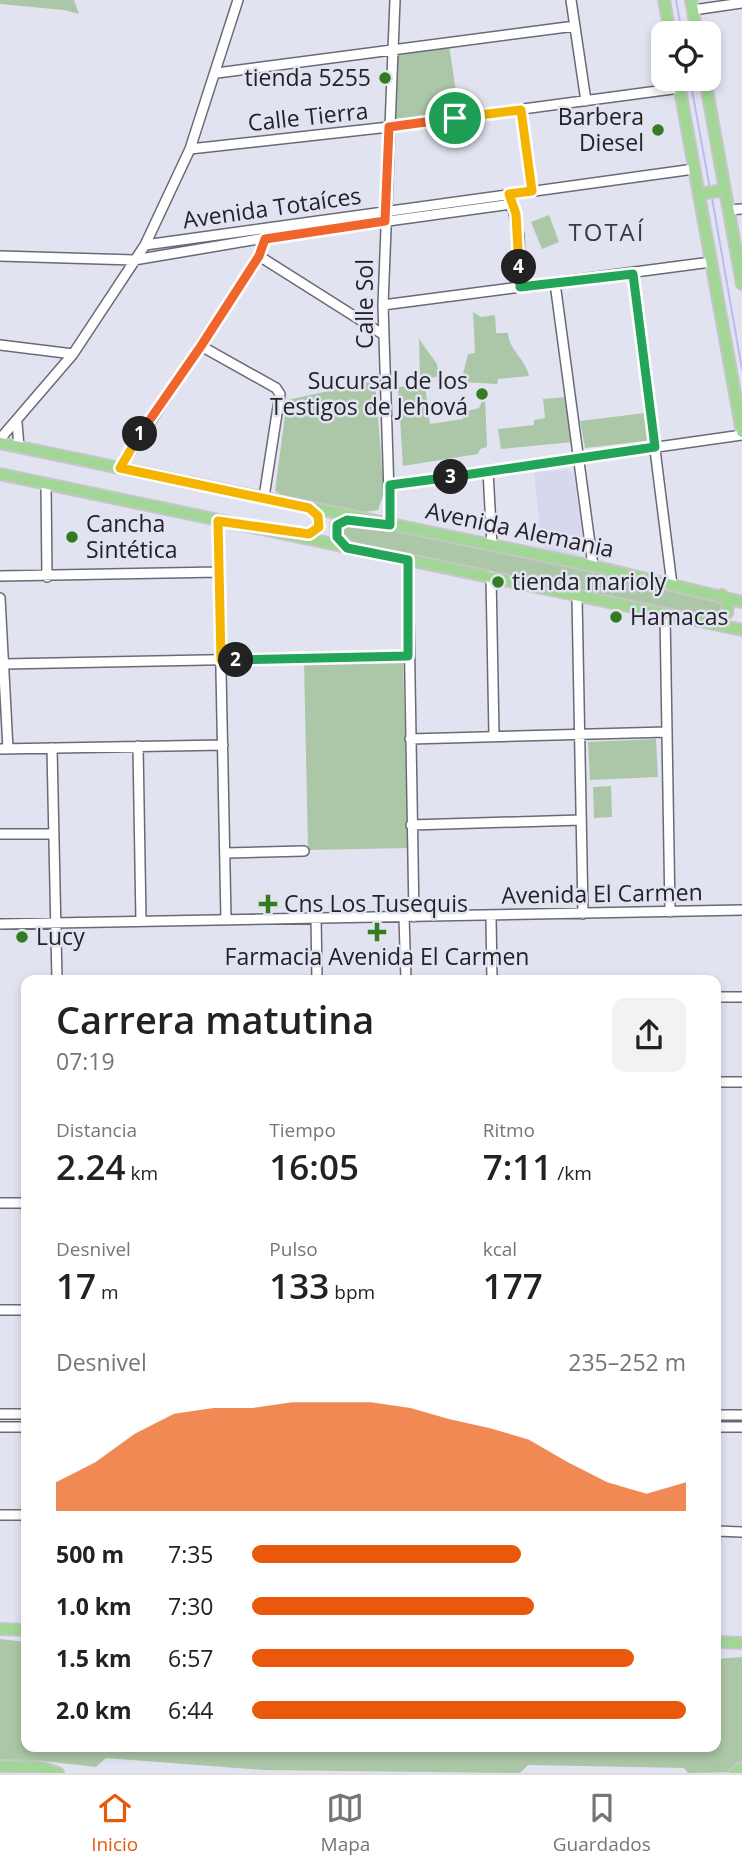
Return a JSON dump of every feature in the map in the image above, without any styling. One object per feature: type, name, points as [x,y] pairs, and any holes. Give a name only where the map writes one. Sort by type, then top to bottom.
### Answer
[{"type":"main road","points":[[664,0],[668,21]]},
{"type":"main road","points":[[680,91],[694,169],[728,210],[742,284]]},
{"type":"main road","points":[[706,91],[711,192],[711,262],[742,434]]},
{"type":"main road","name":"Avenida Alemania","points":[[0,441],[593,566],[722,595],[742,602]]},
{"type":"main road","points":[[0,474],[577,596],[715,622],[742,630]]},
{"type":"main road","points":[[256,528],[311,534],[320,523],[318,516],[309,508]]},
{"type":"main road","points":[[347,548],[337,537],[337,525],[347,520],[375,521]]},
{"type":"main road","points":[[715,622],[723,619],[728,609],[722,595]]},
{"type":"main road","points":[[0,1629],[21,1630]]},
{"type":"main road","points":[[721,1642],[742,1643]]},
{"type":"main road","points":[[0,1766],[41,1767],[58,1773]]},
{"type":"main road","points":[[735,1773],[742,1768]]},
{"type":"street","points":[[0,441],[73,354],[145,245],[190,149],[217,73],[238,0]]},
{"type":"street","name":"Calle Sol","points":[[390,525],[383,305],[395,0]]},
{"type":"street","points":[[571,0],[586,101]]},
{"type":"street","points":[[692,5],[742,3]]},
{"type":"street","points":[[217,73],[575,26]]},
{"type":"street","name":"Calle Tierra","points":[[190,149],[521,110],[651,89]]},
{"type":"street","points":[[521,110],[532,191]]},
{"type":"street","name":"Avenida Totaíces","points":[[145,245],[385,217],[511,199],[532,191],[694,169]]},
{"type":"street","points":[[511,199],[519,236],[520,287]]},
{"type":"street","points":[[728,210],[742,209]]},
{"type":"street","points":[[0,256],[134,260],[385,217]]},
{"type":"street","points":[[120,468],[259,256],[265,239]]},
{"type":"street","points":[[259,256],[384,335]]},
{"type":"street","points":[[383,305],[711,262]]},
{"type":"street","points":[[633,274],[673,585]]},
{"type":"street","points":[[555,283],[593,566]]},
{"type":"street","points":[[0,345],[73,354]]},
{"type":"street","points":[[201,346],[276,387],[281,394],[264,497]]},
{"type":"street","points":[[17,423],[19,447]]},
{"type":"street","points":[[390,485],[742,434]]},
{"type":"street","points":[[488,471],[492,545]]},
{"type":"street","points":[[46,485],[47,578]]},
{"type":"street","points":[[218,521],[226,919]]},
{"type":"street","points":[[406,975],[411,825],[408,560]]},
{"type":"street","points":[[0,576],[47,578],[219,572]]},
{"type":"street","points":[[491,576],[494,736]]},
{"type":"street","points":[[577,596],[583,914]]},
{"type":"street","points":[[0,598],[4,664],[4,749],[223,745]]},
{"type":"street","points":[[665,614],[670,912]]},
{"type":"street","points":[[4,664],[408,656]]},
{"type":"street","points":[[410,739],[667,733]]},
{"type":"street","points":[[138,746],[141,921]]},
{"type":"street","points":[[52,748],[57,975]]},
{"type":"street","points":[[411,825],[581,820]]},
{"type":"street","points":[[0,834],[54,834]]},
{"type":"street","points":[[226,853],[304,851]]},
{"type":"street","name":"Avenida El Carmen","points":[[0,924],[742,910]]},
{"type":"street","points":[[316,916],[317,975]]},
{"type":"street","points":[[491,916],[492,975]]},
{"type":"street","points":[[721,997],[742,997]]},
{"type":"street","points":[[721,1082],[742,1082]]},
{"type":"street","points":[[0,1203],[21,1203]]},
{"type":"street","points":[[0,1310],[21,1310]]},
{"type":"street","points":[[0,1414],[21,1414]]},
{"type":"street","points":[[721,1415],[742,1415]]},
{"type":"street","points":[[0,1427],[21,1427]]},
{"type":"street","points":[[721,1427],[742,1427]]},
{"type":"street","points":[[0,1515],[21,1515]]},
{"type":"street","points":[[721,1531],[742,1532]]},
{"type":"shaded area","points":[[567,469],[574,475],[584,549],[577,556],[542,548],[534,473]]},
{"type":"green space","points":[[0,0],[74,0],[79,14],[0,4]]},
{"type":"green space","points":[[449,45],[459,112],[394,120],[396,50]]},
{"type":"green space","points":[[549,215],[559,242],[542,249],[531,222]]},
{"type":"green space","points":[[473,312],[481,317],[495,315],[496,333],[508,333],[511,345],[529,376],[498,379],[497,384],[461,382],[468,354],[475,353]]},
{"type":"green space","points":[[419,339],[437,364],[439,376],[414,382],[413,378],[420,376]]},
{"type":"green space","points":[[375,381],[384,493],[378,510],[365,512],[283,496],[275,491],[287,400]]},
{"type":"green space","points":[[425,385],[430,424],[463,419],[464,412],[479,408],[485,395],[487,447],[480,449],[478,454],[403,466],[398,387]]},
{"type":"green space","points":[[567,397],[573,442],[501,449],[498,429],[534,425],[534,420],[545,418],[543,399]]},
{"type":"green space","points":[[645,413],[646,441],[585,448],[580,421]]},
{"type":"green space","points":[[343,524],[410,533],[717,596],[724,608],[717,616],[657,607],[347,542],[340,530]]},
{"type":"green space","points":[[403,659],[408,848],[308,850],[304,661]]},
{"type":"green space","points":[[656,739],[658,777],[590,780],[588,742]]},
{"type":"green space","points":[[611,786],[612,817],[594,818],[593,787]]},
{"type":"green space","points":[[0,1639],[21,1641],[21,1752],[721,1752],[721,1659],[742,1657],[742,1772],[688,1773],[684,1768],[528,1765],[520,1773],[263,1770],[106,1758],[96,1767],[36,1760],[0,1760]]},
{"type":"waterway","points":[[676,0],[680,21]]},
{"type":"waterway","points":[[692,91],[710,189]]},
{"type":"waterway","points":[[712,198],[742,369]]},
{"type":"place","name":"tienda 5255","points":[[385,78]]},
{"type":"place","name":"Barbera Diesel","points":[[658,130]]},
{"type":"place","name":"Sucursal de los Testigos de Jehová","points":[[482,394]]},
{"type":"place","name":"Cancha Sintética","points":[[72,537]]},
{"type":"place","name":"tienda marioly","points":[[498,582]]},
{"type":"place","name":"Hamacas","points":[[616,617]]},
{"type":"place","name":"Cns Los Tusequis","points":[[268,904]]},
{"type":"place","name":"Farmacia Avenida El Carmen","points":[[377,932]]},
{"type":"place","name":"Lucy","points":[[22,937]]},
{"type":"district","name":"TOTAÍ","points":[[607,233]]},
{"type":"route","points":[[521,110],[532,191],[509,194],[516,214],[519,236],[520,287],[633,274],[655,447],[390,485],[390,525],[375,521],[344,520],[337,525],[335,531],[347,548],[408,560],[408,656],[221,660],[218,521],[311,534],[319,527],[318,516],[309,508],[264,497],[120,468],[259,256],[265,239],[385,221],[389,127],[455,118],[521,110]]}]
